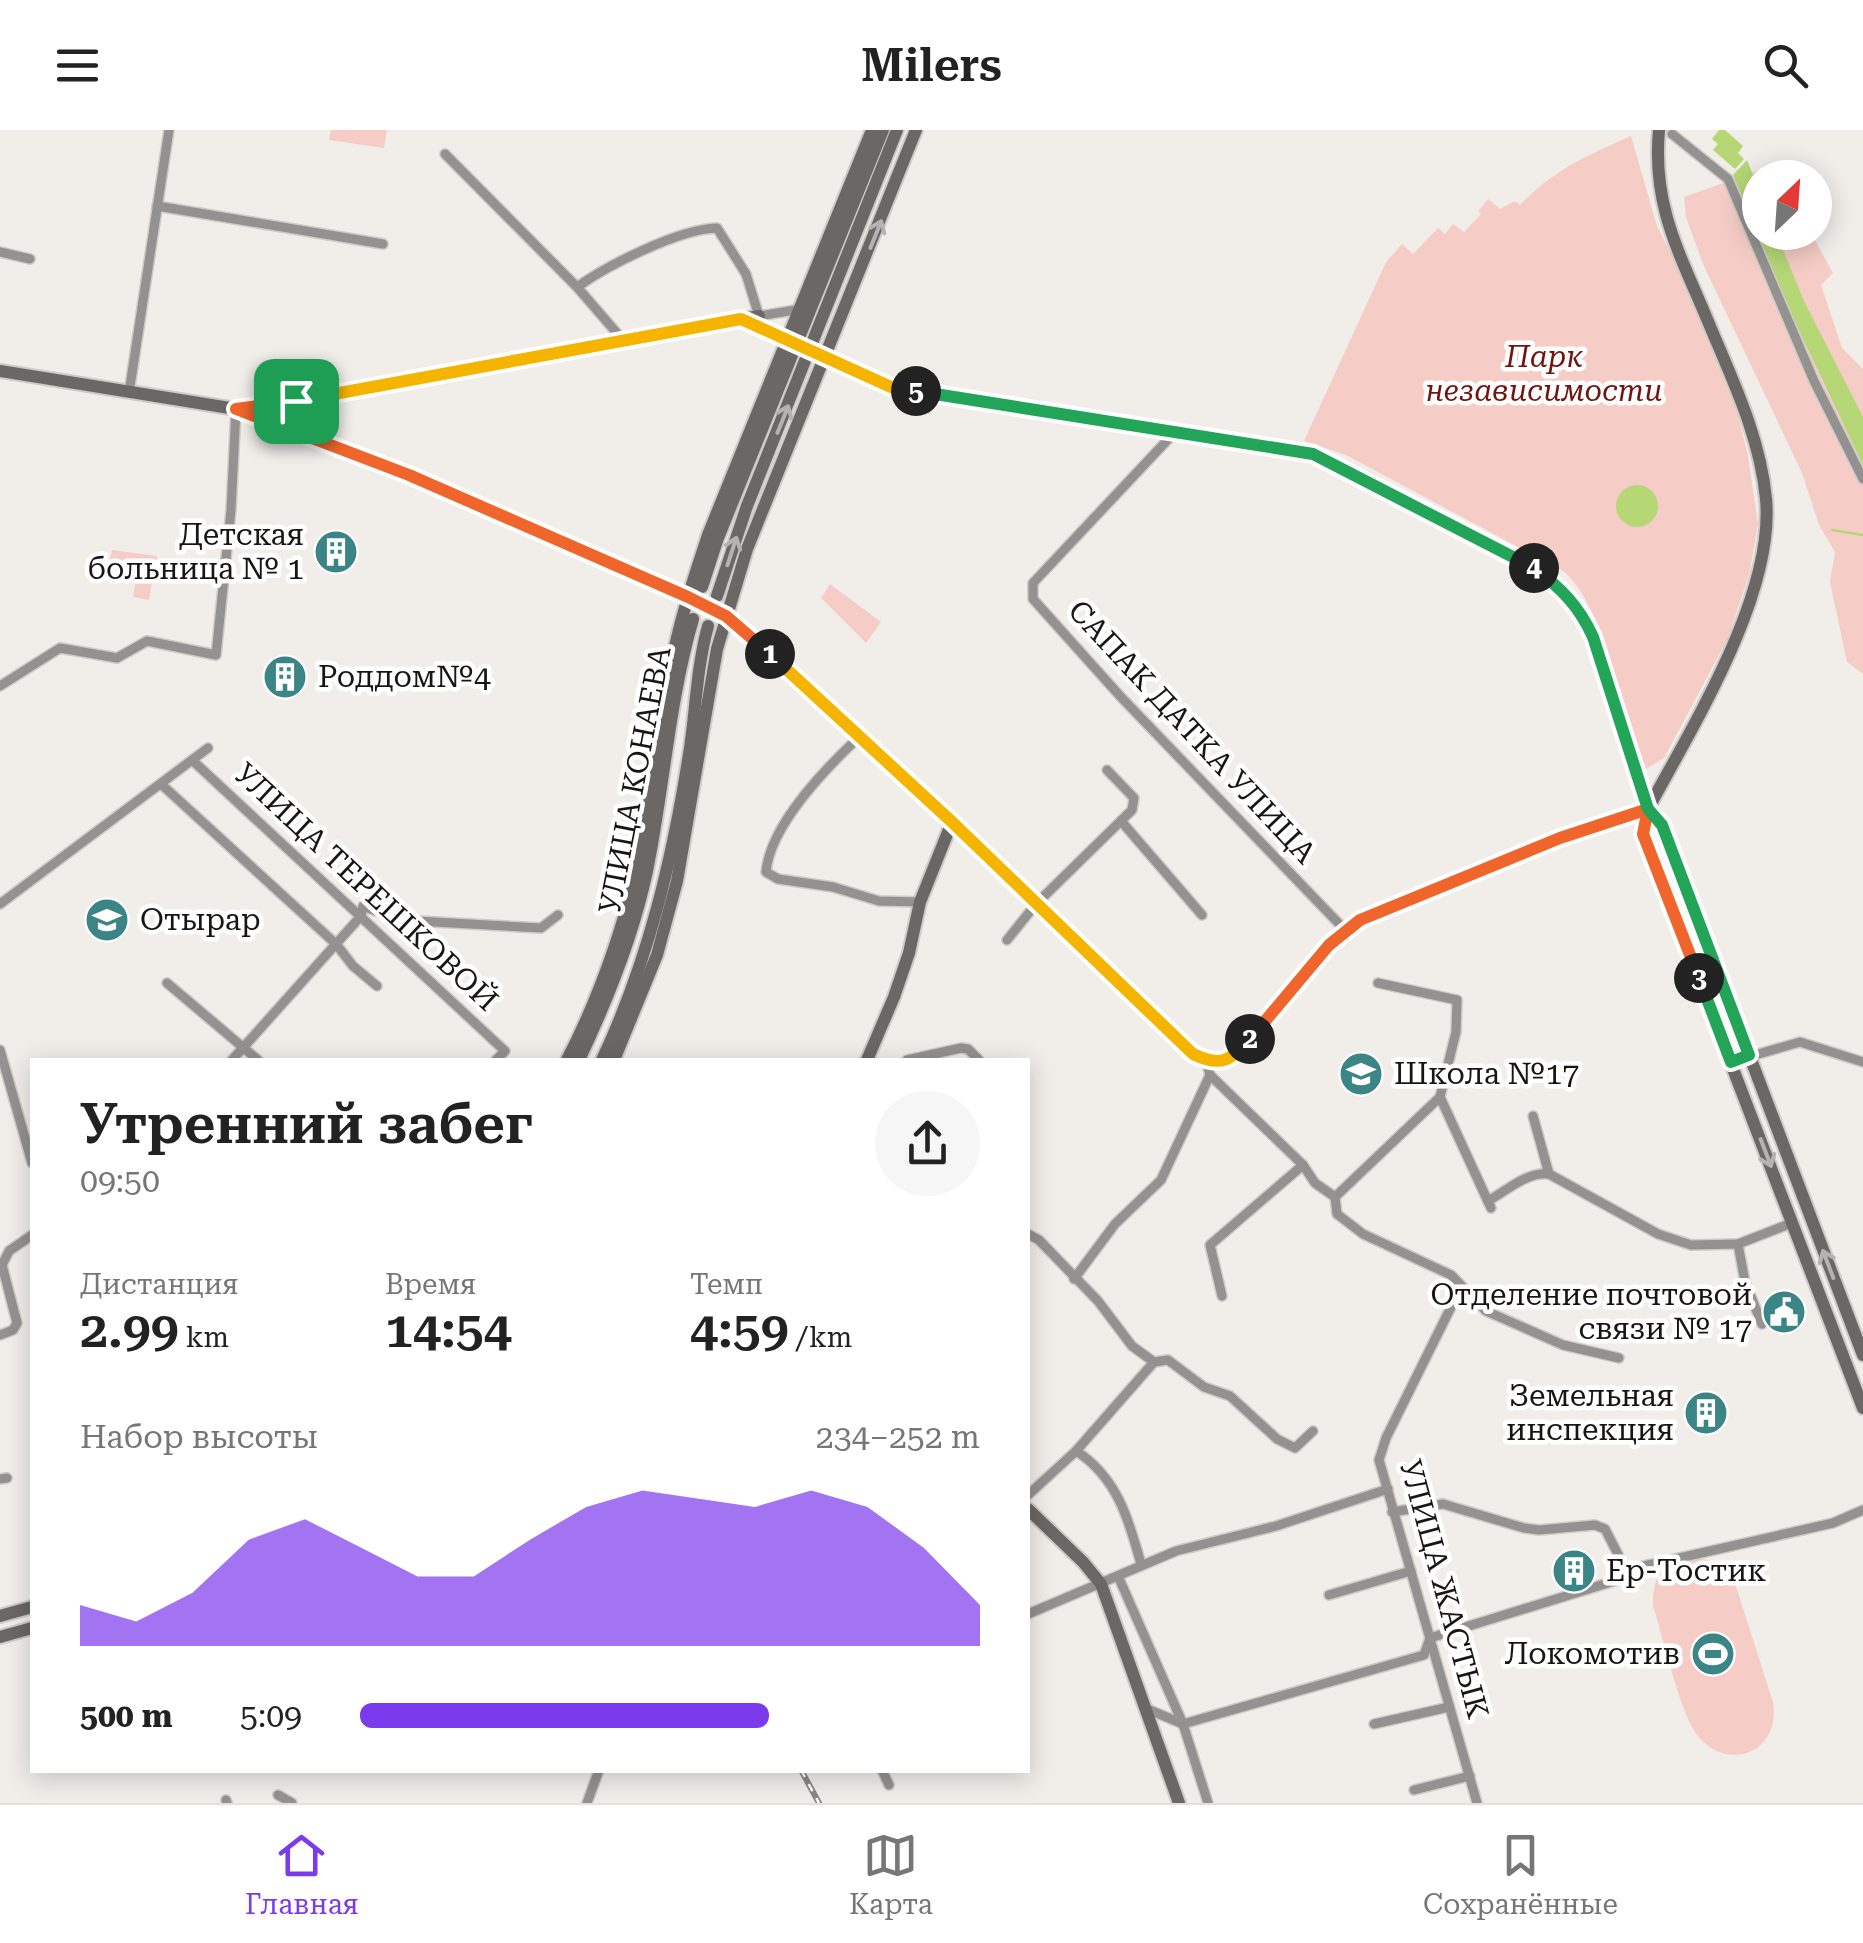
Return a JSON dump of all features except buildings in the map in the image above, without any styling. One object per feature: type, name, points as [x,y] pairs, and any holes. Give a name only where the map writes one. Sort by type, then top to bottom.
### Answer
[{"type":"main road","points":[[712,601],[798,346],[801,309],[872,130]]},
{"type":"main road","points":[[702,587],[718,538],[883,130]]},
{"type":"main road","points":[[568,1058],[595,1002],[617,942],[636,872],[670,668],[708,535],[897,130]]},
{"type":"main road","points":[[715,628],[726,616],[748,549],[916,130]]},
{"type":"main road","points":[[1666,132],[1656,163],[1662,208],[1744,408],[1758,449],[1766,502],[1764,542],[1754,588],[1733,647],[1648,809],[1643,834],[1863,1408]]},
{"type":"main road","points":[[236,409],[759,316]]},
{"type":"main road","points":[[0,371],[236,409],[409,475],[688,597],[712,601],[952,822],[1193,1054],[1206,1060],[1218,1062],[1233,1057],[1345,930],[1360,920],[1560,838],[1648,809]]},
{"type":"main road","points":[[1175,432],[1313,454],[1531,566],[1562,588],[1581,611],[1593,637],[1648,809],[1662,825],[1863,1355]]},
{"type":"main road","name":"УЛИЦА КОНАЕВА","points":[[580,1058],[605,1006],[627,945],[646,874],[678,684],[693,620]]},
{"type":"main road","name":"УЛИЦА КОНАЕВА","points":[[615,1058],[657,955],[676,881],[709,690],[715,628]]},
{"type":"main road","name":"УЛИЦА КОНАЕВА","points":[[603,1058],[641,967],[666,879],[715,628]]},
{"type":"main road","points":[[868,1058],[904,968],[920,902],[952,822]]},
{"type":"main road","points":[[1030,1511],[1100,1584],[1179,1803]]},
{"type":"main road","points":[[0,1616],[30,1608]]},
{"type":"main road","points":[[0,1637],[30,1629]]},
{"type":"street","points":[[129,393],[169,130]]},
{"type":"street","points":[[1666,132],[1728,180],[1814,381],[1863,479]]},
{"type":"street","points":[[445,154],[578,287],[622,339]]},
{"type":"street","points":[[157,206],[383,244]]},
{"type":"street","points":[[578,287],[625,256],[717,228],[746,274],[759,316],[801,309]]},
{"type":"street","points":[[0,252],[30,259]]},
{"type":"street","points":[[741,319],[891,387],[1175,432]]},
{"type":"street","points":[[0,686],[60,648],[117,658],[147,641],[216,655],[232,510],[236,409]]},
{"type":"street","name":"САПАК ДАТКА УЛИЦА","points":[[1175,432],[1033,583],[1033,599],[1142,720],[1345,930]]},
{"type":"street","points":[[858,738],[826,768],[786,820],[766,872],[778,879],[833,887],[879,901],[920,902]]},
{"type":"street","points":[[0,904],[208,748]]},
{"type":"street","name":"УЛИЦА ТЕРЕШКОВОЙ","points":[[192,760],[506,1051],[498,1058]]},
{"type":"street","points":[[1007,940],[1036,904],[1132,810],[1136,801],[1107,770]]},
{"type":"street","points":[[161,784],[377,986]]},
{"type":"street","points":[[1121,821],[1202,916]]},
{"type":"street","points":[[234,1058],[361,916],[363,906],[399,920],[540,928],[558,915]]},
{"type":"street","points":[[167,983],[256,1058]]},
{"type":"street","points":[[1335,1197],[1440,1097],[1456,1032],[1457,1000],[1378,983]]},
{"type":"street","points":[[1731,1062],[1800,1042],[1863,1062]]},
{"type":"street","points":[[916,1058],[961,1048],[977,1058]]},
{"type":"street","points":[[0,1050],[29,1139]]},
{"type":"street","points":[[1206,1060],[1210,1076],[1303,1165],[1315,1183],[1335,1197],[1338,1214],[1363,1234],[1451,1275],[1486,1311],[1563,1344],[1618,1358]]},
{"type":"street","points":[[1074,1279],[1115,1224],[1161,1180],[1210,1076]]},
{"type":"street","points":[[1440,1097],[1490,1205],[1538,1173],[1549,1174],[1658,1234],[1691,1245],[1738,1244],[1792,1223]]},
{"type":"street","points":[[1533,1116],[1549,1174]]},
{"type":"street","points":[[1222,1296],[1210,1245],[1303,1165]]},
{"type":"street","points":[[1030,1235],[1040,1240],[1098,1301],[1132,1346],[1154,1362]]},
{"type":"street","points":[[0,1335],[13,1330],[17,1323],[2,1265],[9,1251],[30,1236]]},
{"type":"street","points":[[1738,1244],[1745,1282],[1762,1324]]},
{"type":"street","name":"УЛИЦА ЖАСТЫК","points":[[1456,1282],[1456,1297],[1386,1438],[1379,1460],[1477,1803]]},
{"type":"street","points":[[1030,1493],[1076,1451],[1154,1362],[1168,1360],[1204,1386],[1230,1396],[1295,1448],[1313,1431]]},
{"type":"street","points":[[1076,1451],[1098,1468],[1116,1493],[1141,1564]]},
{"type":"street","points":[[1030,1613],[1141,1564],[1388,1489]]},
{"type":"street","points":[[1145,1708],[1183,1724],[1424,1655],[1430,1638],[1624,1578],[1626,1570],[1605,1529],[1594,1525],[1539,1530],[1443,1504],[1392,1512]]},
{"type":"street","points":[[1626,1570],[1833,1523],[1863,1510]]},
{"type":"street","points":[[1330,1594],[1411,1571]]},
{"type":"street","points":[[1118,1576],[1183,1724],[1208,1803]]},
{"type":"street","points":[[1374,1724],[1449,1707]]},
{"type":"street","points":[[588,1803],[598,1773]]},
{"type":"street","points":[[883,1773],[889,1785]]},
{"type":"street","points":[[1414,1790],[1470,1776]]},
{"type":"street","points":[[278,1795],[292,1803]]},
{"type":"green space","points":[[331,130],[387,130],[384,148],[329,140]]},
{"type":"green space","name":"Парк независимости","points":[[1631,136],[1657,226],[1683,277],[1738,415],[1758,524],[1749,575],[1728,638],[1664,758],[1646,769],[1620,694],[1576,596],[1563,581],[1516,551],[1302,443],[1371,472],[1556,572],[1579,596],[1603,637],[1581,592],[1563,571],[1346,455],[1304,441],[1386,262],[1402,244],[1413,254],[1438,228],[1445,234],[1453,224],[1464,232],[1481,214],[1478,211],[1488,199],[1500,209],[1515,201],[1520,205],[1559,173]]},
{"type":"green space","points":[[1742,176],[1742,250],[1820,250],[1833,273],[1821,285],[1842,348],[1863,369],[1863,674],[1847,662],[1830,582],[1835,552],[1819,525],[1802,473],[1703,264],[1686,217],[1684,197]]},
{"type":"green space","points":[[112,550],[157,556],[154,574],[109,565]]},
{"type":"green space","points":[[137,574],[153,576],[149,600],[133,597]]},
{"type":"green space","points":[[830,584],[881,622],[866,643],[821,598]]},
{"type":"green space","name":"Локомотив","points":[[1699,1557],[1727,1569],[1734,1580],[1773,1702],[1769,1734],[1760,1745],[1735,1755],[1707,1745],[1695,1732],[1677,1690],[1653,1606],[1655,1585],[1663,1570]]},
{"type":"shaded area","points":[[1719,130],[1725,130],[1743,146],[1738,153],[1744,159],[1735,169],[1713,150],[1718,144],[1712,139]]},
{"type":"shaded area","points":[[1742,165],[1742,196],[1733,175]]},
{"type":"shaded area","points":[[1764,250],[1783,250],[1804,301],[1863,417],[1863,465]]},
{"type":"shaded area","points":[[1637,485],[1652,491],[1658,506],[1652,521],[1637,527],[1622,521],[1616,506],[1622,491]]},
{"type":"waterway","points":[[1832,530],[1863,535]]},
{"type":"railway","points":[[803,1773],[819,1803]]},
{"type":"place","name":"Детская больница № 1","points":[[336,552]]},
{"type":"place","name":"Роддом№4","points":[[285,677]]},
{"type":"place","name":"Отырар","points":[[107,920]]},
{"type":"place","name":"Школа №17","points":[[1361,1074]]},
{"type":"place","name":"Отделение почтовой связи № 17","points":[[1784,1312]]},
{"type":"place","name":"Земельная инспекция","points":[[1706,1413]]},
{"type":"place","name":"Ер-Тостик","points":[[1574,1571]]},
{"type":"place","name":"Локомотив","points":[[1713,1654]]},
{"type":"route","points":[[296,401],[236,409],[409,475],[726,616],[952,822],[1193,1054],[1206,1060],[1218,1062],[1233,1057],[1329,945],[1360,920],[1560,838],[1648,809],[1643,834],[1731,1062],[1749,1055],[1662,825],[1648,809],[1593,637],[1581,611],[1562,588],[1531,566],[1313,454],[891,387],[741,319],[296,401]]}]
